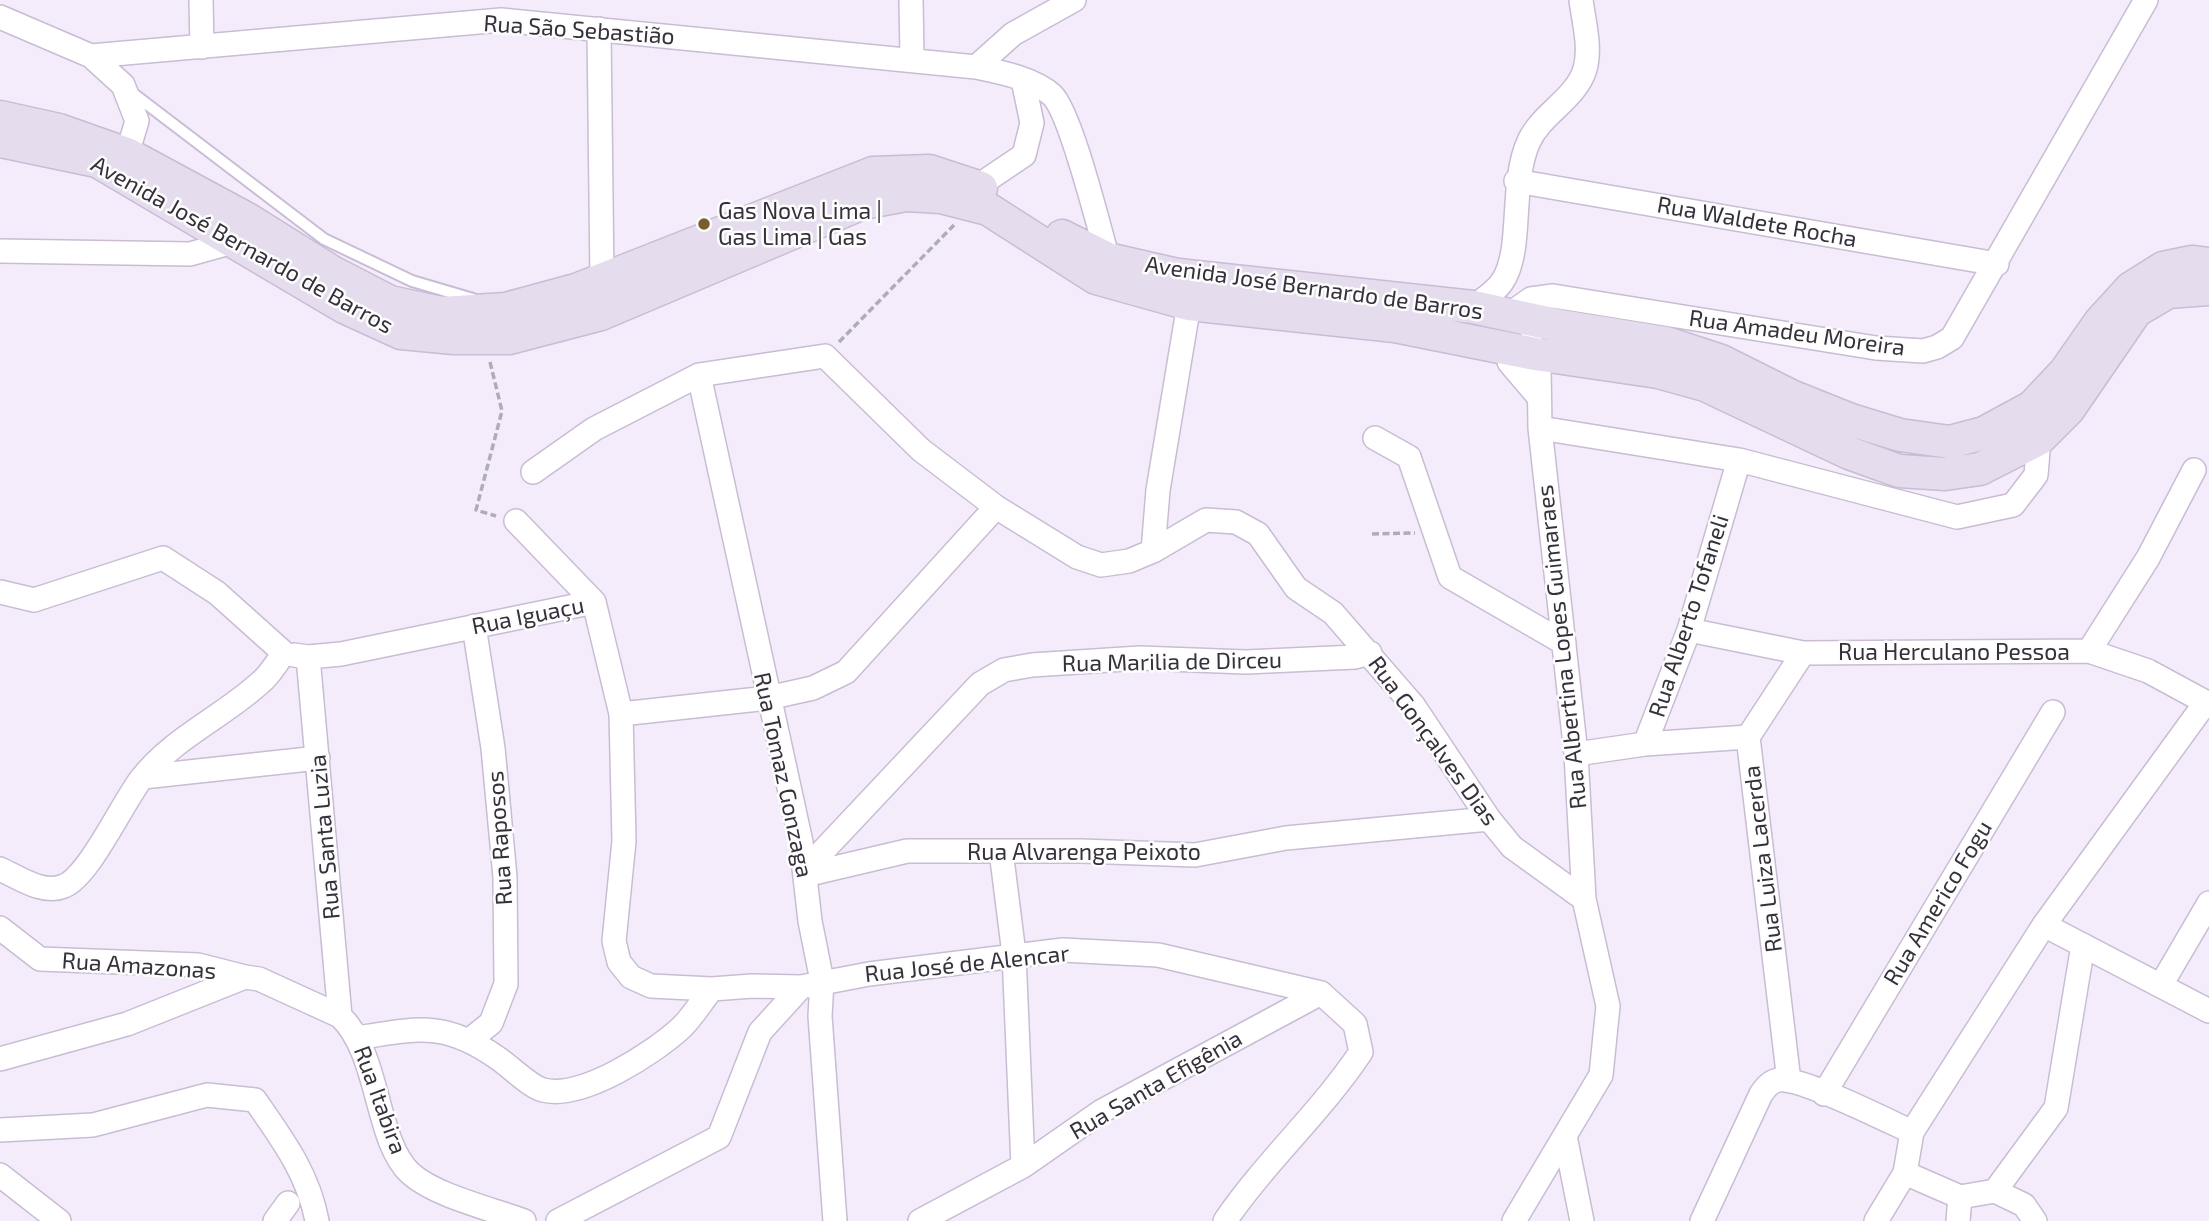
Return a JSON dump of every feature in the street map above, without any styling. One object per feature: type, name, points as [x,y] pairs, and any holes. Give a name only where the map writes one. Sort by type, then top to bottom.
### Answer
[{"type":"main road","name":"Avenida José Bernardo de Barros","points":[[0,117],[60,130],[127,153],[390,302],[441,313],[506,309],[603,280],[873,173],[929,171],[1108,259],[1178,275],[1473,307],[1666,343],[1721,361],[1791,396],[1851,420],[1900,435],[1950,442],[1984,433],[2032,407],[2065,372],[2100,322],[2132,288],[2163,268],[2192,262],[2209,264]]},
{"type":"main road","name":"Avenida José Bernardo de Barros","points":[[0,141],[97,161],[233,242],[294,274],[344,307],[401,333],[484,338],[509,338],[601,314],[863,202],[906,195],[975,195]]},
{"type":"main road","name":"Avenida José Bernardo de Barros","points":[[975,195],[988,209],[1096,278],[1189,304],[1395,326],[1522,358],[1634,367],[1705,385],[1849,453],[1899,471],[1945,474],[1980,470],[2039,439],[2068,410],[2136,311],[2168,292],[2209,289]]},
{"type":"street","points":[[201,0],[202,47]]},
{"type":"street","points":[[911,0],[912,58]]},
{"type":"street","points":[[976,67],[1013,34],[1074,0]]},
{"type":"street","points":[[1473,307],[1502,282],[1513,255],[1516,181],[1529,141],[1545,115],[1575,89],[1584,73],[1588,54],[1581,0]]},
{"type":"street","name":"Rua Amadeu Moreira","points":[[1516,317],[1531,299],[1553,296],[1876,348],[1923,351],[1937,348],[1952,338],[1997,264],[2146,0]]},
{"type":"street","name":"Rua São Sebastião","points":[[91,56],[202,47],[499,10],[599,29],[912,58],[976,67],[1023,80],[1053,95],[1072,135],[1108,259]]},
{"type":"street","points":[[0,17],[91,56],[123,85],[137,121],[127,153]]},
{"type":"street","points":[[599,29],[603,280]]},
{"type":"street","points":[[975,195],[1024,155],[1032,123],[1023,80]]},
{"type":"street","name":"Rua Waldete Rocha","points":[[1516,181],[1997,264]]},
{"type":"street","points":[[0,251],[190,254],[233,242]]},
{"type":"street","points":[[1424,302],[1424,312],[1438,337]]},
{"type":"street","points":[[1153,551],[1158,490],[1189,304]]},
{"type":"street","name":"Rua Albertina Lopes Guimaraes","points":[[1514,1221],[1601,1075],[1608,1006],[1584,899],[1576,754],[1540,428],[1539,366],[1522,358],[1516,317]]},
{"type":"street","points":[[533,472],[594,429],[699,375],[825,356]]},
{"type":"street","name":"Rua Gonçalves Dias","points":[[825,356],[921,450],[996,507],[1077,557],[1101,565],[1129,561],[1153,551],[1206,520],[1236,522],[1258,534],[1296,588],[1334,613],[1413,705],[1489,819],[1511,847],[1584,899]]},
{"type":"street","name":"Rua Tomaz Gonzaga","points":[[699,375],[805,872],[811,984],[820,1016],[835,1221]]},
{"type":"street","points":[[1540,428],[1739,460],[1957,517],[2014,505],[2036,475],[2039,439]]},
{"type":"street","points":[[1375,438],[1409,457],[1450,577],[1564,643]]},
{"type":"street","name":"Rua Alberto Tofaneli","points":[[1576,754],[1645,744],[1689,630],[1739,460]]},
{"type":"street","points":[[2089,652],[2148,558],[2194,470]]},
{"type":"street","points":[[621,714],[768,698],[813,688],[846,671],[996,507]]},
{"type":"street","points":[[516,521],[594,601]]},
{"type":"street","points":[[0,592],[34,600],[163,558],[217,593],[284,653],[262,682],[181,740],[143,777],[116,814],[88,866],[68,885],[52,890],[0,869]]},
{"type":"street","name":"Rua Iguaçu","points":[[284,653],[308,657],[341,654],[594,601],[621,714],[624,841],[614,941],[619,962],[631,977],[651,986],[712,989],[811,984]]},
{"type":"street","name":"Rua Raposos","points":[[471,1039],[491,1023],[506,984],[505,877],[493,748],[474,626]]},
{"type":"street","name":"Rua Herculano Pessoa","points":[[1689,630],[1803,653],[2089,652],[2148,671],[2208,703]]},
{"type":"street","name":"Rua Marilia de Dirceu","points":[[805,872],[980,684],[1004,670],[1032,665],[1140,658],[1246,662],[1355,657],[1370,653]]},
{"type":"street","name":"Rua Luiza Lacerda","points":[[1789,1081],[1748,737],[1803,653]]},
{"type":"street","name":"Rua Santa Luzia","points":[[308,657],[340,1016]]},
{"type":"street","points":[[1876,1221],[1905,1173],[1912,1132],[2044,925],[2208,703]]},
{"type":"street","name":"Rua Americo Fogu","points":[[1824,1094],[2053,712]]},
{"type":"street","points":[[1645,744],[1748,737]]},
{"type":"street","points":[[143,777],[318,758]]},
{"type":"street","name":"Rua Alvarenga Peixoto","points":[[805,872],[906,851],[1195,855],[1286,838],[1489,819]]},
{"type":"street","points":[[1001,851],[1014,954],[1023,1166]]},
{"type":"street","points":[[2161,985],[2209,903]]},
{"type":"street","points":[[2044,925],[2209,1011]]},
{"type":"street","name":"Rua Amazonas","points":[[0,928],[40,959],[198,965],[245,976]]},
{"type":"street","points":[[1995,1191],[2056,1108],[2083,945]]},
{"type":"street","name":"Rua José de Alencar","points":[[811,984],[1014,954],[1063,950],[1158,956],[1321,993],[1355,1024],[1361,1052],[1341,1081],[1261,1172],[1225,1221]]},
{"type":"street","points":[[0,1059],[127,1024],[245,976]]},
{"type":"street","name":"Rua Itabira","points":[[245,976],[259,979],[340,1016],[357,1038],[393,1144],[409,1172],[432,1187],[524,1221]]},
{"type":"street","points":[[558,1221],[719,1138],[760,1032],[811,984]]},
{"type":"street","points":[[357,1038],[401,1030],[434,1031],[471,1039],[541,1090],[564,1091],[619,1072],[681,1027],[712,989]]},
{"type":"street","name":"Rua Santa Efigênia","points":[[920,1221],[1023,1166],[1101,1111],[1321,993]]},
{"type":"street","points":[[1702,1221],[1761,1094],[1768,1085],[1777,1080],[1789,1081],[1824,1094],[1912,1132]]},
{"type":"street","points":[[0,1130],[93,1125],[206,1095],[255,1100],[287,1147],[311,1191],[317,1221]]},
{"type":"street","points":[[1565,1136],[1582,1221]]},
{"type":"street","points":[[1905,1173],[1960,1197],[1995,1191],[2024,1205],[2035,1221]]},
{"type":"street","points":[[0,1174],[59,1221]]},
{"type":"street","points":[[1958,1221],[1960,1197]]},
{"type":"lane","points":[[123,85],[324,239],[412,281],[506,309]]},
{"type":"path","points":[[825,356],[975,195]]},
{"type":"path","points":[[484,338],[502,411],[476,510],[516,521]]},
{"type":"path","points":[[1372,534],[1435,533]]},
{"type":"place","name":"Gas Nova Lima | Gas Lima | Gas","points":[[704,224]]}]
